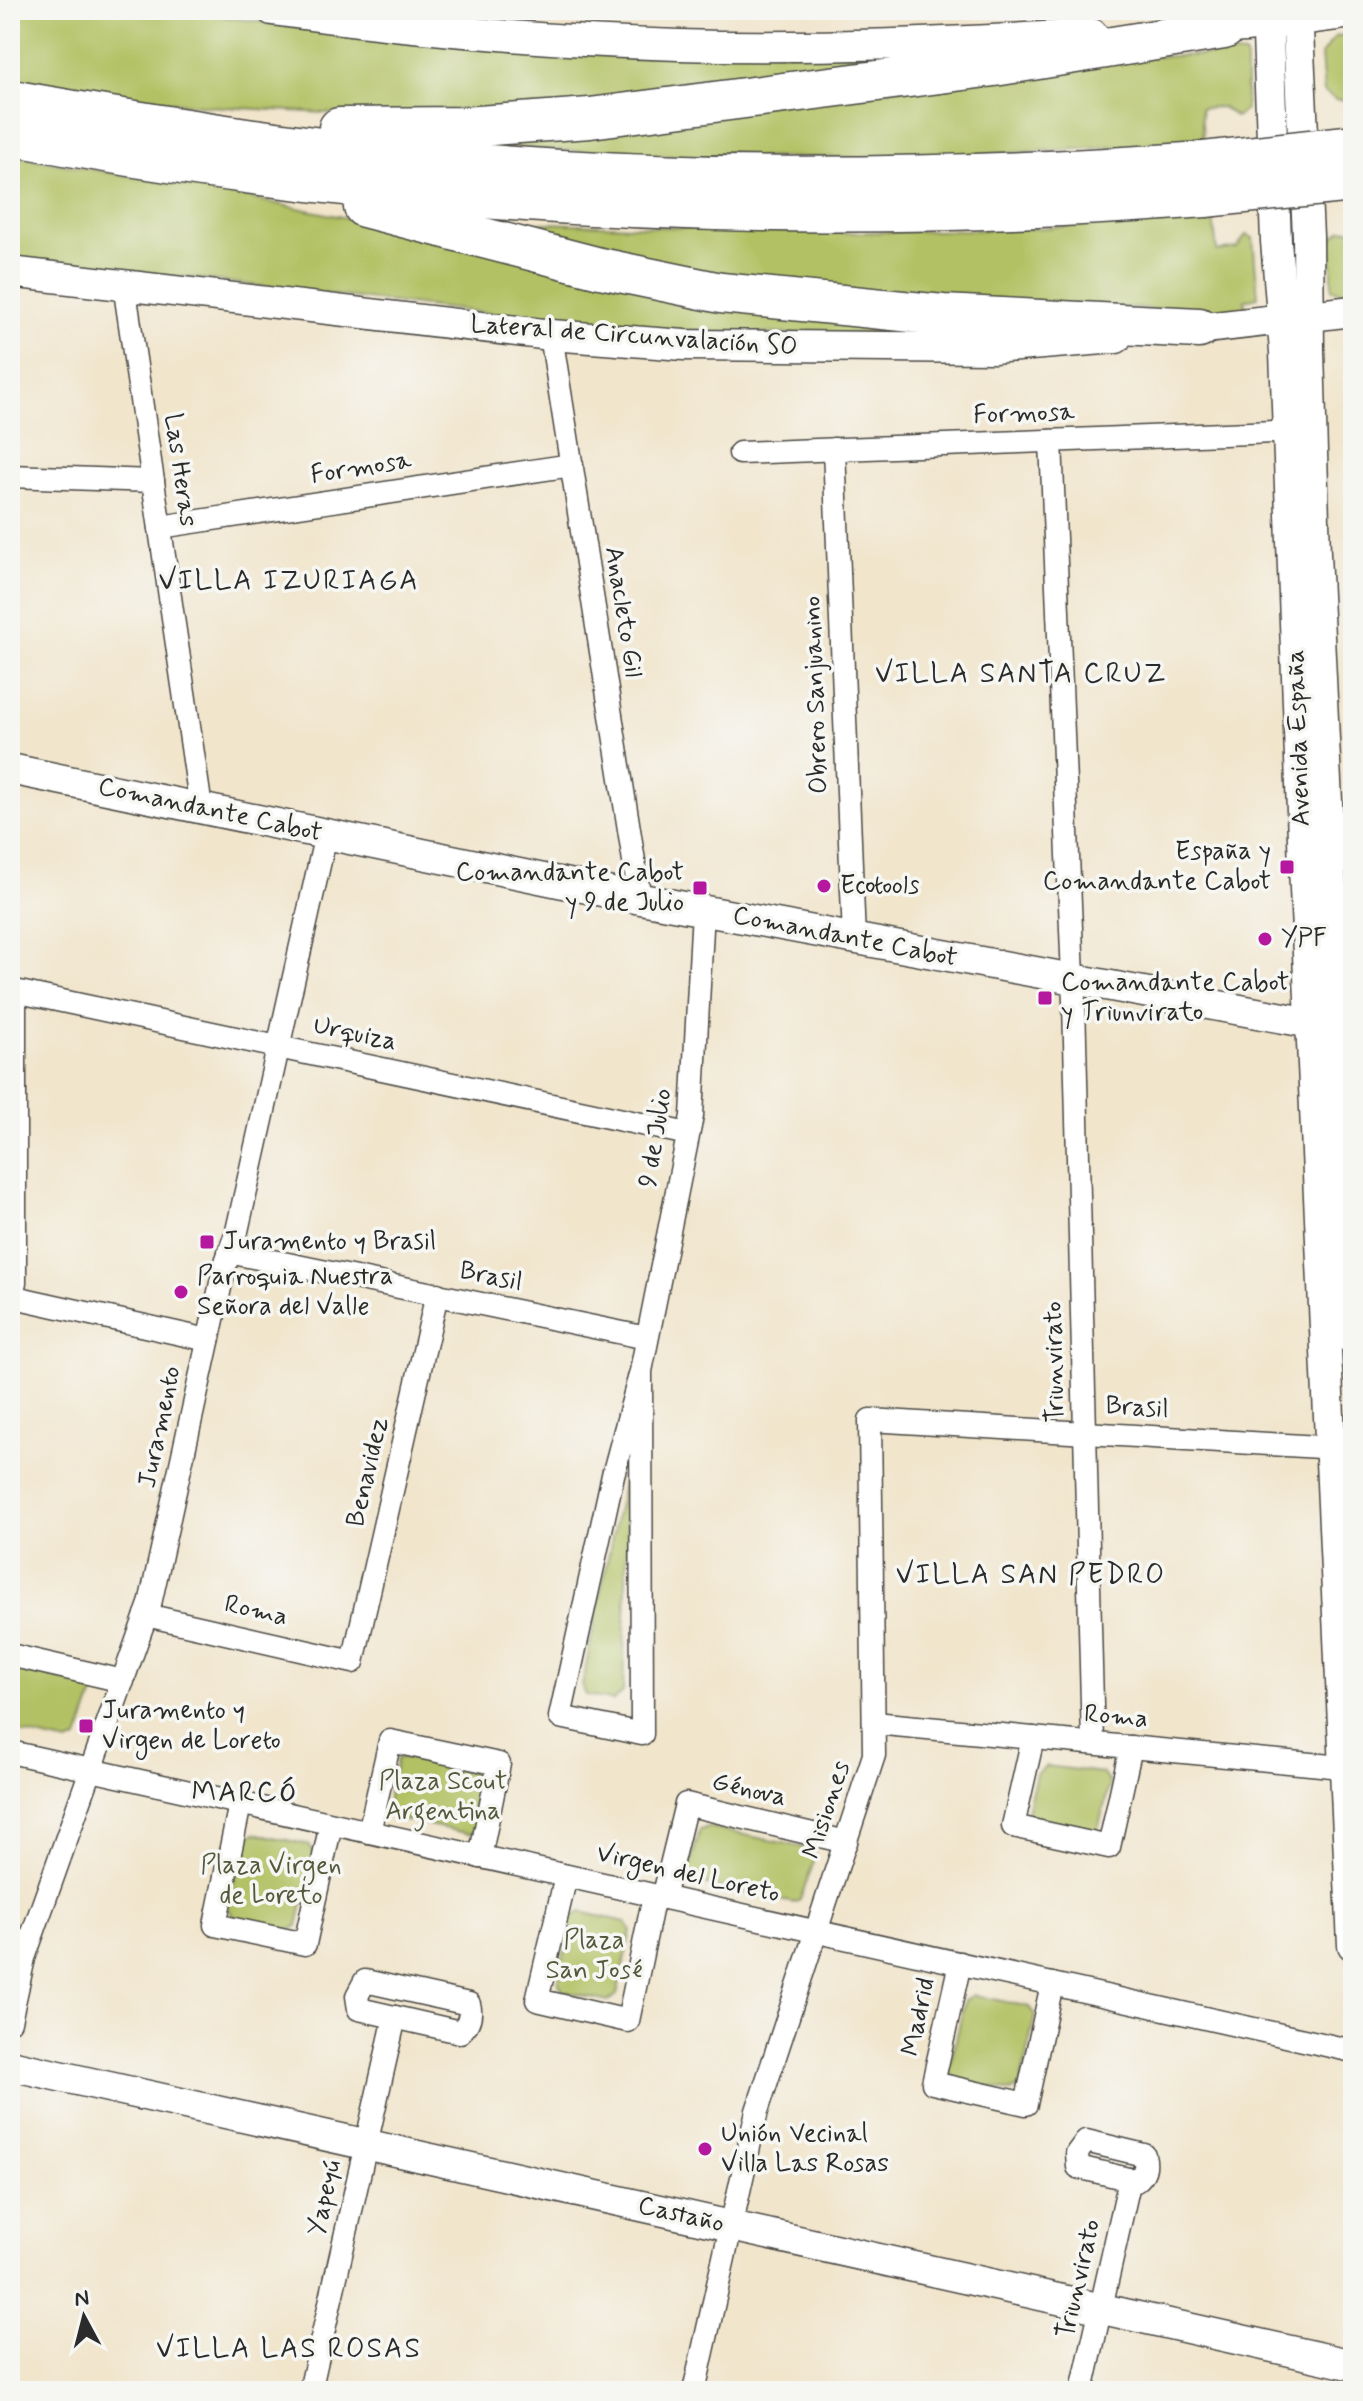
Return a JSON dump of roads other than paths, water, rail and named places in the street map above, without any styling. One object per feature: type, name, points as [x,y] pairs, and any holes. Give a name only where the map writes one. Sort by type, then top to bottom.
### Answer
[{"type":"highway","points":[[133,121],[342,128],[464,127],[556,121],[994,66],[1224,29]]},
{"type":"highway","points":[[10,100],[237,137],[406,158],[629,173],[872,177],[1051,172],[1203,180],[1353,182]]},
{"type":"highway","points":[[10,135],[240,173],[468,197],[727,212],[1083,206],[1353,145]]},
{"type":"highway","points":[[240,173],[449,230],[708,291],[943,315],[1199,328]]},
{"type":"main road","points":[[272,10],[449,31],[676,45],[891,44],[1224,29],[1267,17],[1353,13]]},
{"type":"main road","name":"Avenida España","points":[[1297,15],[1308,236],[1296,318],[1299,432],[1353,1340]]},
{"type":"main road","name":"Avenida España","points":[[1267,17],[1276,241],[1296,318]]},
{"type":"main road","name":"Lateral de Circunvalación SO","points":[[10,272],[551,335],[699,345],[1034,346],[1353,311]]},
{"type":"main road","name":"Comandante Cabot","points":[[10,769],[640,899],[1334,1026]]},
{"type":"main road","name":"Avenida España","points":[[1334,1026],[1353,1945]]},
{"type":"main road","name":"Castaño","points":[[10,2065],[1353,2365]]},
{"type":"street","name":"Las Heras","points":[[124,284],[201,808]]},
{"type":"street","name":"Anacleto Gil","points":[[551,335],[640,899]]},
{"type":"street","name":"Formosa","points":[[740,453],[1299,432]]},
{"type":"street","name":"Triunvirato","points":[[1051,441],[1073,979],[1093,1743]]},
{"type":"street","name":"Obrero Sanjuanino","points":[[834,449],[854,939]]},
{"type":"street","name":"Formosa","points":[[160,527],[572,465]]},
{"type":"street","points":[[10,476],[153,481]]},
{"type":"street","name":"Juramento","points":[[10,2021],[24,1958],[146,1615],[208,1340],[237,1231],[326,834]]},
{"type":"street","name":"9 de Julio","points":[[641,1371],[642,1734],[560,1717],[613,1475],[641,1371],[692,1116],[703,910]]},
{"type":"street","points":[[12,990],[15,1282],[11,1299],[208,1340]]},
{"type":"street","name":"Urquiza","points":[[12,990],[688,1134]]},
{"type":"street","name":"Brasil","points":[[229,1252],[647,1338]]},
{"type":"street","name":"Benavidez","points":[[353,1662],[437,1294]]},
{"type":"street","name":"Brasil","points":[[870,1420],[1342,1448]]},
{"type":"street","name":"Misiones","points":[[694,2391],[757,2111],[874,1755],[870,1420]]},
{"type":"street","name":"Roma","points":[[146,1615],[353,1662]]},
{"type":"street","points":[[10,1655],[123,1681]]},
{"type":"street","name":"Roma","points":[[874,1723],[1349,1768]]},
{"type":"street","points":[[1033,1738],[1013,1826],[1109,1847],[1131,1747]]},
{"type":"street","points":[[369,1832],[390,1741],[499,1764],[480,1857]]},
{"type":"street","name":"Virgen del Loreto","points":[[10,1752],[1353,2051]]},
{"type":"street","points":[[240,1804],[215,1925],[305,1944],[331,1824]]},
{"type":"street","name":"Génova","points":[[659,1897],[686,1804],[846,1842]]},
{"type":"street","points":[[566,1876],[537,2000],[628,2021],[659,1897]]},
{"type":"street","name":"Madrid","points":[[960,1963],[933,2083],[1026,2104],[1052,1984]]},
{"type":"street","name":"Yapeyú","points":[[310,2391],[395,2017]]},
{"type":"street","name":"Triunvirato","points":[[1082,2391],[1130,2179]]},
{"type":"place","name":"España y Comandante Cabot","points":[[1287,867]]},
{"type":"place","name":"Ecotools","points":[[824,886]]},
{"type":"place","name":"Comandante Cabot y 9 de Julio","points":[[700,888]]},
{"type":"place","name":"YPF","points":[[1265,939]]},
{"type":"place","name":"Comandante Cabot y Triunvirato","points":[[1045,998]]},
{"type":"place","name":"Juramento y Brasil","points":[[207,1242]]},
{"type":"place","name":"Parroquia Nuestra Señora del Valle","points":[[181,1292]]},
{"type":"place","name":"Juramento y Virgen de Loreto","points":[[86,1726]]},
{"type":"place","name":"Unión Vecinal Villa Las Rosas","points":[[705,2149]]},
{"type":"district","name":"VILLA IZURIAGA","points":[[289,581]]},
{"type":"district","name":"VILLA SANTA CRUZ","points":[[1021,674]]},
{"type":"district","name":"VILLA SAN PEDRO","points":[[1031,1575]]},
{"type":"district","name":"MARCÓ","points":[[245,1793]]},
{"type":"district","name":"VILLA LAS ROSAS","points":[[289,2349]]},
{"type":"park label","name":"Plaza Scout Argentina","points":[[443,1797]]},
{"type":"park label","name":"Plaza Virgen de Loreto","points":[[271,1881]]},
{"type":"park label","name":"Plaza San José","points":[[594,1956]]}]
